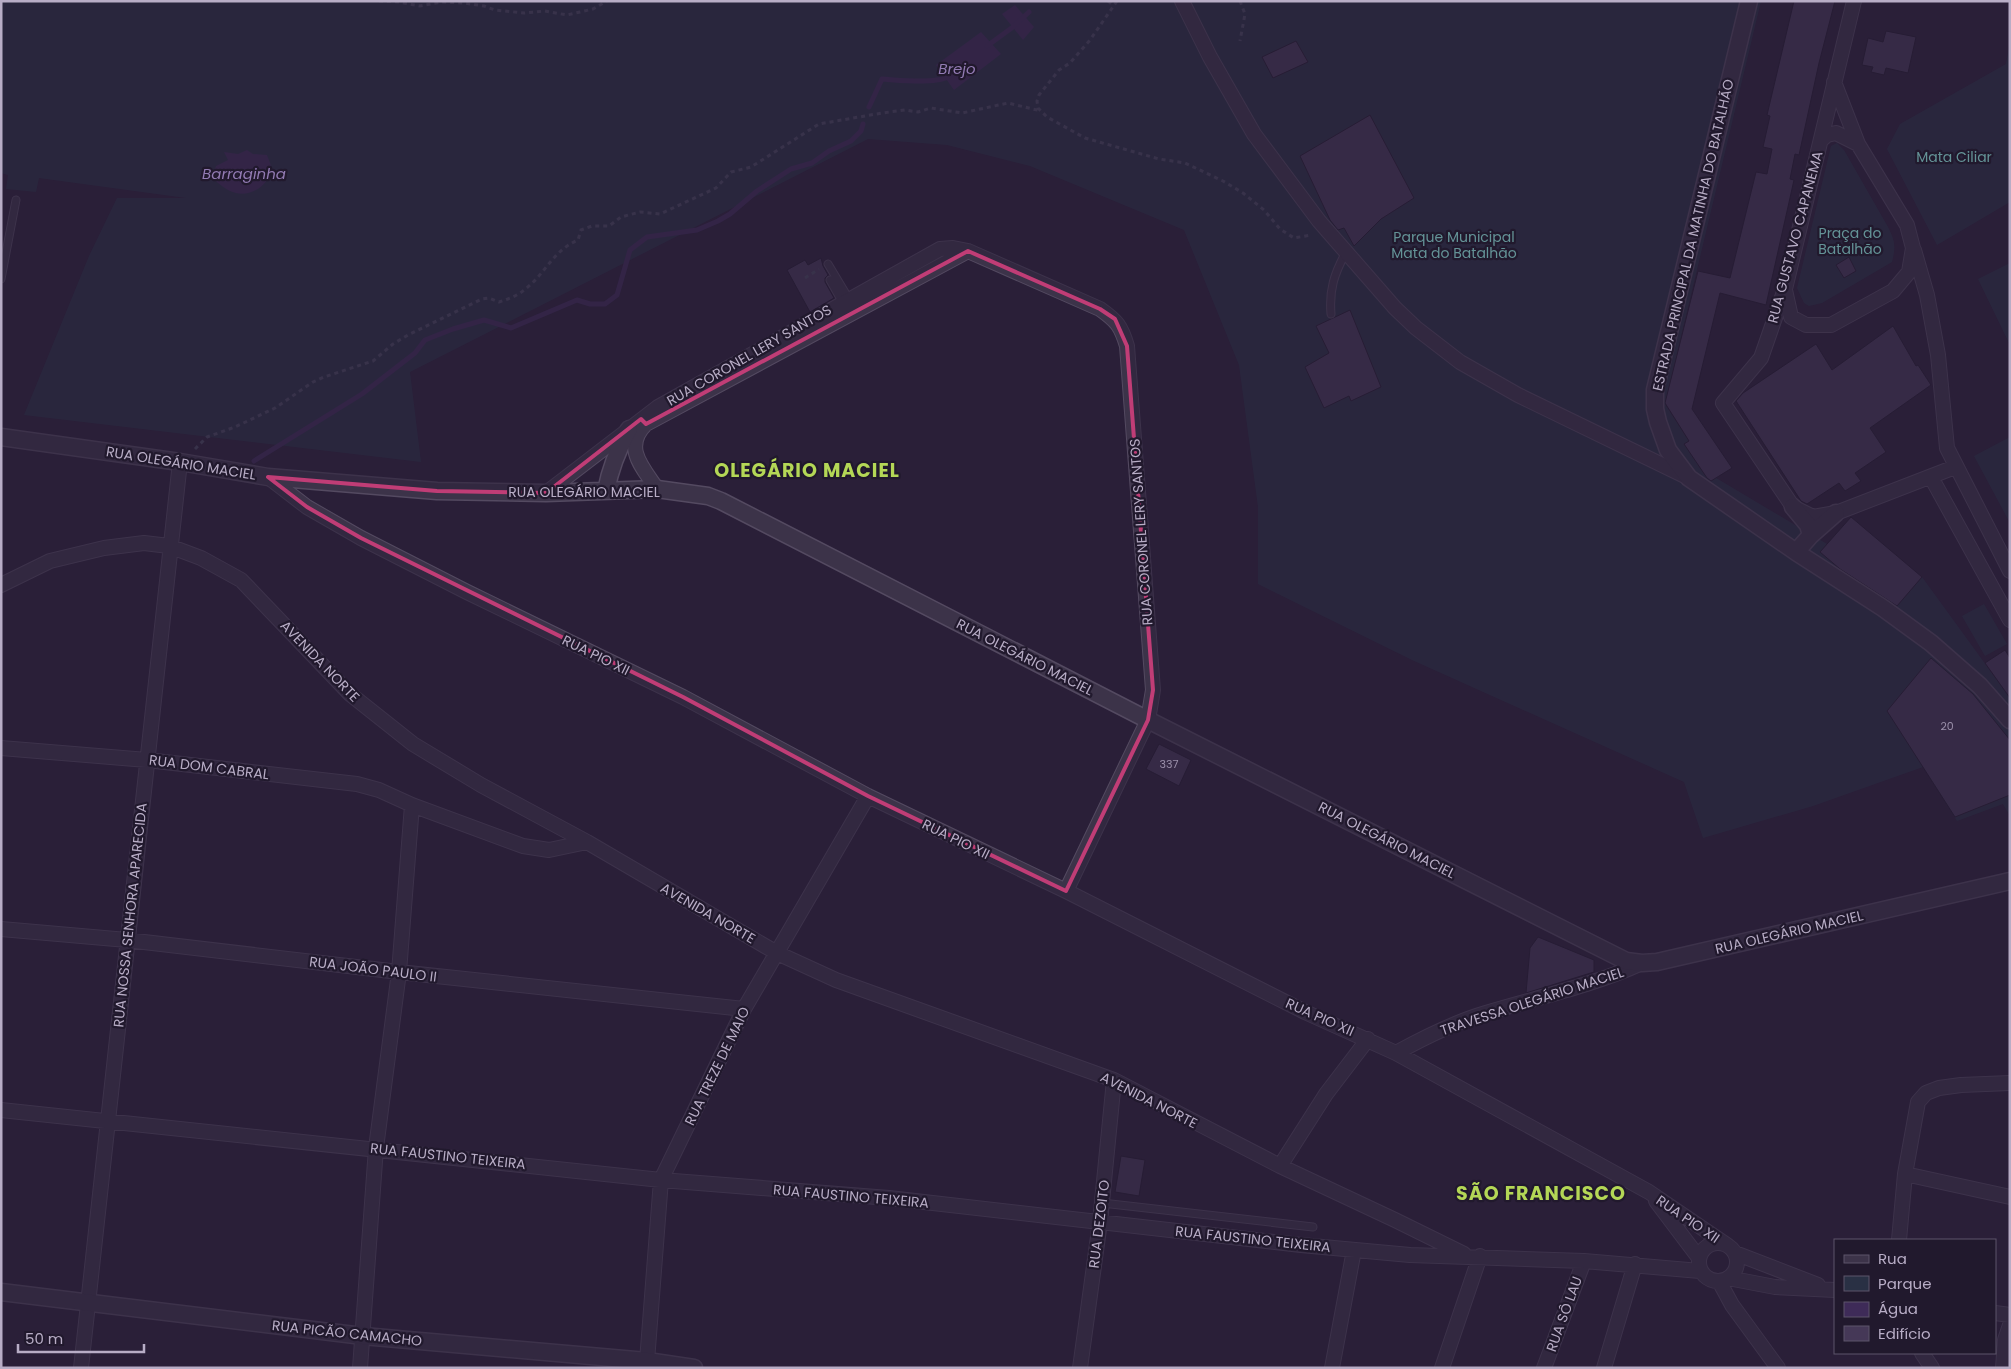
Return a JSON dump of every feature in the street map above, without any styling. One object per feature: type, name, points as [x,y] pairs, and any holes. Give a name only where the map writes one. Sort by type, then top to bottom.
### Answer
[{"type":"street","points":[[1182,1],[1210,57],[1254,134],[1328,231],[1395,308],[1416,328],[1460,362],[1518,395],[1689,478]]},
{"type":"street","name":"ESTRADA PRINCIPAL DA MATINHA DO BATALHÃO","points":[[1748,1],[1655,390],[1655,409],[1668,450],[1689,478],[1931,643],[1980,686],[2010,720]]},
{"type":"street","name":"RUA GUSTAVO CAPANEMA","points":[[1793,507],[1723,403],[1761,358],[1785,289],[1854,1]]},
{"type":"street","points":[[1834,82],[1858,144],[1907,225],[1927,295],[1938,355],[1947,448],[1955,467],[2010,571]]},
{"type":"street","points":[[1820,140],[1827,135],[1836,133],[1858,144]]},
{"type":"street","name":"RUA CORONEL LERY SANTOS","points":[[546,493],[690,388],[940,249],[953,248],[968,251],[1100,309],[1115,319],[1122,330],[1127,346],[1153,690],[1148,720],[1066,891]]},
{"type":"street","points":[[1785,289],[1791,317],[1806,325],[1830,326],[1893,291],[1909,272],[1913,248]]},
{"type":"street","name":"RUA CORONEL LERY SANTOS","points":[[639,425],[968,251]]},
{"type":"street","points":[[639,425],[635,442],[636,455],[657,490]]},
{"type":"street","points":[[606,491],[615,458],[639,425]]},
{"type":"street","name":"RUA OLEGÁRIO MACIEL","points":[[1,437],[180,462],[268,477],[436,491],[546,493],[657,490],[708,496],[1626,961],[1657,962],[2010,881]]},
{"type":"street","name":"RUA NOSSA SENHORA APARECIDA","points":[[81,1368],[169,546],[180,462]]},
{"type":"street","points":[[1793,507],[1813,517],[1836,513],[1955,467]]},
{"type":"street","name":"RUA PIO XII","points":[[268,477],[307,507],[361,538],[683,697],[868,796],[1066,891],[1305,1012],[1396,1052],[1649,1192],[1731,1249]]},
{"type":"street","points":[[1931,477],[2010,620]]},
{"type":"street","points":[[1793,507],[1808,524],[1811,535]]},
{"type":"street","points":[[1796,552],[1811,535],[1836,513]]},
{"type":"street","name":"AVENIDA NORTE","points":[[1,585],[50,561],[104,548],[144,543],[169,546],[201,558],[241,580],[350,694],[413,744],[481,785],[587,842],[777,953],[836,980],[1114,1080],[1280,1166],[1473,1256]]},
{"type":"street","name":"RUA DOM CABRAL","points":[[1,748],[147,760],[357,784],[379,790],[412,805],[523,846],[549,850],[587,842]]},
{"type":"street","name":"RUA TREZE DE MAIO","points":[[648,1362],[661,1180],[744,1009],[868,796]]},
{"type":"street","points":[[360,1368],[376,1148],[399,972],[412,805]]},
{"type":"street","name":"RUA JOÃO PAULO II","points":[[1,930],[127,940],[399,972],[744,1009]]},
{"type":"street","name":"TRAVESSA OLEGÁRIO MACIEL","points":[[1396,1052],[1431,1034],[1485,1013],[1596,982],[1642,963]]},
{"type":"street","points":[[1280,1166],[1326,1094],[1368,1039]]},
{"type":"street","name":"RUA DEZOITO","points":[[1080,1368],[1100,1222],[1114,1080]]},
{"type":"street","points":[[1899,1239],[1905,1174],[1918,1102],[1926,1093],[1939,1088],[2010,1083]]},
{"type":"street","name":"RUA FAUSTINO TEIXEIRA","points":[[1,1110],[376,1148],[661,1180],[889,1198],[1354,1250],[1410,1255],[1473,1256],[1635,1264],[1700,1264]]},
{"type":"street","points":[[1905,1174],[2010,1197]]},
{"type":"street","name":"RUA PIO XII","points":[[1649,1192],[1700,1264]]},
{"type":"street","points":[[1718,1242],[1834,1290],[1710,1280],[1700,1264],[1701,1252],[1712,1243],[1718,1242]]},
{"type":"street","points":[[1724,1280],[1736,1269],[1737,1263],[1731,1249]]},
{"type":"street","points":[[1332,1368],[1354,1250]]},
{"type":"street","points":[[1442,1368],[1473,1256]]},
{"type":"street","name":"RUA SÔ LAU","points":[[1544,1368],[1584,1261]]},
{"type":"street","points":[[1604,1368],[1635,1264]]},
{"type":"street","points":[[1724,1280],[1732,1305],[1778,1368]]},
{"type":"street","name":"RUA PICÃO CAMACHO","points":[[1,1292],[363,1336],[648,1362],[694,1368]]},
{"type":"street","points":[[1996,1313],[2010,1315]]},
{"type":"street","points":[[2003,1368],[2005,1340],[2010,1326]]},
{"type":"street","points":[[1923,1354],[1932,1368]]},
{"type":"lane","points":[[1,279],[16,200]]},
{"type":"lane","points":[[1331,314],[1330,289],[1346,252]]},
{"type":"lane","points":[[828,264],[846,301]]},
{"type":"lane","points":[[830,280],[846,301]]},
{"type":"lane","points":[[1102,1203],[1312,1226]]},
{"type":"path","points":[[379,1],[420,6],[441,2],[464,3],[495,10],[524,13],[545,11],[567,15],[593,9],[607,1]]},
{"type":"path","points":[[1108,1],[1114,6]]},
{"type":"path","points":[[1041,111],[1037,101],[1039,95],[1059,70],[1070,63],[1090,40],[1117,1]]},
{"type":"path","points":[[1240,1],[1245,14],[1240,41]]},
{"type":"path","points":[[180,462],[207,437],[235,427],[275,408],[313,382],[373,361],[393,344],[408,335],[482,299],[489,298],[500,302],[526,290],[550,261],[565,247],[578,240],[582,230],[592,226],[609,226],[621,217],[640,212],[660,214],[716,188],[731,172],[751,166],[818,124],[905,110],[918,112],[931,108],[962,113],[1008,103],[1041,111],[1056,122],[1085,138],[1159,159],[1185,163],[1244,193],[1264,210],[1280,229],[1294,238],[1328,231]]},
{"type":"highlighted area","points":[[968,251],[1100,309],[1115,319],[1127,346],[1153,690],[1148,720],[1066,891],[868,796],[683,697],[361,538],[307,507],[268,477],[437,491],[546,493],[641,419],[646,424]]},
{"type":"green space","name":"Parque Municipal Mata do Batalhão","points":[[1,1],[1761,1],[1665,404],[1689,441],[1684,444],[1701,469],[1827,544],[1821,552],[1892,612],[1922,577],[2010,698],[2010,816],[2003,804],[1957,821],[1923,767],[1813,806],[1703,838],[1684,782],[1412,660],[1258,584],[1258,507],[1239,365],[1184,230],[1030,166],[947,145],[868,139],[410,372],[421,462],[24,415],[89,256],[117,198],[186,198],[39,178],[36,192],[6,189],[8,175],[1,173]]},
{"type":"green space","name":"Mata Ciliar","points":[[2010,42],[2010,202],[1937,245],[1887,149],[1900,124],[2006,64]]},
{"type":"green space","name":"Praça do Batalhão","points":[[1837,143],[1844,150],[1888,227],[1894,244],[1892,262],[1822,303],[1809,306],[1804,303],[1797,288],[1831,146]]},
{"type":"green space","points":[[2010,263],[2010,345],[1978,279]]},
{"type":"green space","points":[[2010,437],[2010,523],[1974,456]]},
{"type":"green space","points":[[1984,604],[2007,644],[1985,656],[1962,616]]},
{"type":"water","points":[[1015,5],[1034,27],[1023,40],[1002,14]]},
{"type":"water","name":"Brejo","points":[[981,32],[1001,54],[954,90],[936,65]]},
{"type":"water","name":"Barraginha","points":[[247,150],[253,154],[267,155],[270,163],[268,179],[260,188],[248,193],[236,193],[226,189],[212,178],[216,166],[228,160],[224,152],[238,154]]},
{"type":"building","points":[[1794,1],[1835,1],[1799,155],[1795,154],[1790,179],[1794,180],[1766,305],[1720,293],[1692,409],[1732,468],[1711,481],[1684,444],[1689,441],[1665,403],[1698,271],[1730,278],[1756,172],[1767,174],[1772,149],[1763,147],[1770,116],[1767,115]]},
{"type":"building","points":[[1886,31],[1916,37],[1908,73],[1886,68],[1884,75],[1871,72],[1873,67],[1862,65],[1868,38],[1883,42]]},
{"type":"building","points":[[1296,41],[1308,62],[1273,78],[1262,57]]},
{"type":"building","points":[[1370,115],[1414,198],[1381,219],[1354,246],[1344,228],[1338,230],[1330,220],[1300,156]]},
{"type":"building","points":[[1849,257],[1856,271],[1844,278],[1836,265]]},
{"type":"building","points":[[821,258],[828,275],[825,278],[825,282],[834,298],[810,312],[787,270],[805,260],[808,265]]},
{"type":"building","points":[[1350,310],[1381,387],[1351,401],[1349,396],[1324,408],[1305,367],[1329,353],[1316,326]]},
{"type":"building","points":[[1893,326],[1916,366],[1918,365],[1931,385],[1870,428],[1886,452],[1855,473],[1861,481],[1845,491],[1839,483],[1807,504],[1801,501],[1736,401],[1743,393],[1816,344],[1832,370]]},
{"type":"building","points":[[1851,517],[1922,577],[1897,606],[1840,569],[1820,552]]},
{"type":"building","points":[[2005,650],[2010,658],[2010,698],[1985,663]]},
{"type":"building","points":[[1931,658],[1973,694],[2010,740],[2010,795],[1955,817],[1887,711]]},
{"type":"building","points":[[1159,744],[1191,760],[1179,786],[1146,769]]},
{"type":"building","points":[[1538,937],[1594,960],[1594,972],[1526,993],[1530,948]]},
{"type":"building","points":[[1121,1156],[1145,1160],[1139,1196],[1115,1192]]},
{"type":"waterway","points":[[987,46],[1013,27],[1029,12]]},
{"type":"waterway","points":[[869,107],[882,79],[928,81],[951,75]]},
{"type":"waterway","points":[[254,461],[362,394],[415,353],[425,340],[484,320],[511,328],[577,300],[590,304],[605,304],[617,295],[630,250],[647,237],[697,230],[718,221],[730,214],[757,191],[791,169],[812,163],[829,151],[851,141],[861,131],[863,124]]},
{"type":"district","name":"OLEGÁRIO MACIEL","points":[[807,470]]},
{"type":"district","name":"SÃO FRANCISCO","points":[[1541,1193]]}]
